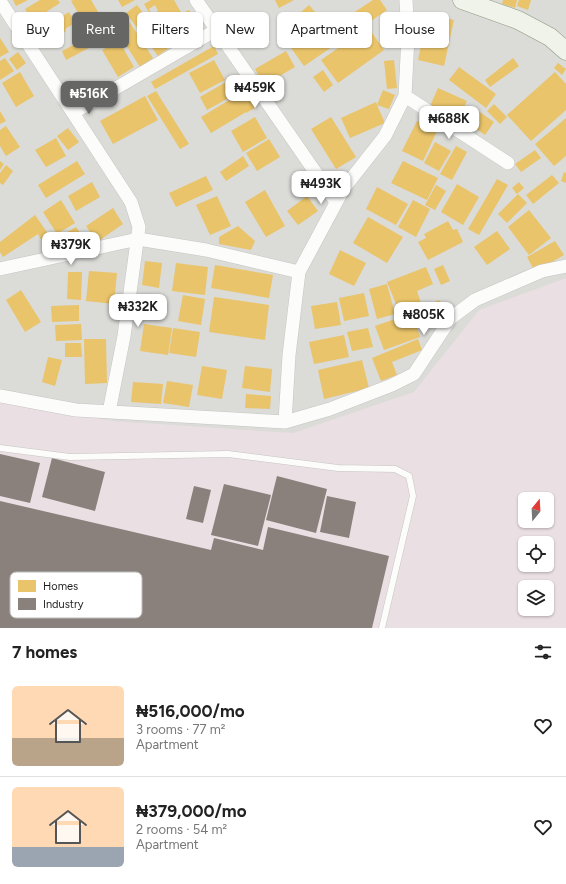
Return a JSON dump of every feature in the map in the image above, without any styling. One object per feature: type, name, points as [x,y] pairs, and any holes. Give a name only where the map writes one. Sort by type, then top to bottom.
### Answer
[{"type":"street","points":[[196,0],[211,22]]},
{"type":"street","points":[[285,422],[289,355],[299,272],[344,188],[385,136],[405,96],[408,37],[406,0]]},
{"type":"street","points":[[462,0],[518,20],[550,37],[566,51]]},
{"type":"street","points":[[0,2],[131,202],[139,228],[124,336],[109,412]]},
{"type":"street","points":[[73,113],[211,33]]},
{"type":"street","points":[[229,48],[336,202]]},
{"type":"street","points":[[405,96],[508,163]]},
{"type":"street","points":[[0,268],[138,240],[206,250],[299,272]]},
{"type":"street","points":[[0,396],[76,410],[285,422],[330,409],[392,385],[414,374],[451,318],[469,304],[475,300],[542,272],[566,266]]},
{"type":"lane","points":[[0,448],[70,457],[228,454],[338,468],[395,470],[409,476],[413,496],[382,628]]},
{"type":"shaded area","points":[[0,0],[566,0],[566,628],[0,628]]},
{"type":"shaded area","points":[[566,278],[566,628],[0,628],[0,400],[113,421],[293,433],[414,392],[479,310]]},
{"type":"building: Homes","points":[[13,0],[28,0],[16,6]]},
{"type":"building: Homes","points":[[40,0],[58,0],[60,3],[46,12],[27,12],[25,9]]},
{"type":"building: Homes","points":[[91,0],[98,12],[78,12],[71,1]]},
{"type":"building: Homes","points":[[118,0],[135,0],[122,7]]},
{"type":"building: Homes","points":[[151,0],[174,0],[181,12],[156,12],[158,11],[155,5],[149,9],[150,12],[149,12],[144,4]]},
{"type":"building: Homes","points":[[275,0],[294,0],[279,8]]},
{"type":"building: Homes","points":[[373,0],[380,0],[387,10],[380,12],[380,15],[372,20],[372,12],[355,12]]},
{"type":"building: Homes","points":[[503,0],[517,0],[515,8],[502,4]]},
{"type":"building: Homes","points":[[519,0],[531,0],[528,10],[517,6]]},
{"type":"building: Homes","points":[[137,5],[142,12],[137,12],[137,28],[129,17],[129,12],[127,12]]},
{"type":"building: Homes","points":[[309,5],[315,12],[301,12]]},
{"type":"building: Homes","points":[[69,12],[72,18],[72,25],[65,29],[66,31],[64,32],[64,15]]},
{"type":"building: Homes","points":[[449,19],[454,20],[449,43]]},
{"type":"building: Homes","points":[[129,21],[137,33],[137,48],[146,48],[153,58],[140,67],[128,48]]},
{"type":"building: Homes","points":[[372,33],[380,44],[380,48],[384,50],[338,83],[321,60],[338,48],[372,48]]},
{"type":"building: Homes","points":[[0,38],[9,52],[0,57]]},
{"type":"building: Homes","points":[[72,46],[72,48],[89,48],[66,60],[62,51]]},
{"type":"building: Homes","points":[[106,48],[123,48],[134,67],[118,77],[102,50]]},
{"type":"building: Homes","points":[[152,48],[169,48],[158,56]]},
{"type":"building: Homes","points":[[211,48],[215,48],[218,54],[155,89],[151,82]]},
{"type":"building: Homes","points":[[291,48],[331,48],[304,66]]},
{"type":"building: Homes","points":[[421,48],[448,48],[444,66],[418,60]]},
{"type":"building: Homes","points":[[286,51],[295,67],[264,85],[255,69]]},
{"type":"building: Homes","points":[[18,52],[26,63],[17,70],[9,59]]},
{"type":"building: Homes","points":[[5,58],[14,71],[0,80],[0,61]]},
{"type":"building: Homes","points":[[513,58],[519,66],[490,87],[485,80]]},
{"type":"building: Homes","points":[[214,60],[225,80],[200,93],[189,73]]},
{"type":"building: Homes","points":[[394,60],[397,88],[387,89],[384,61]]},
{"type":"building: Homes","points":[[558,63],[566,69],[562,75],[554,68]]},
{"type":"building: Homes","points":[[459,67],[496,94],[486,108],[449,80]]},
{"type":"building: Homes","points":[[323,70],[333,85],[324,92],[313,77]]},
{"type":"building: Homes","points":[[20,72],[34,96],[16,107],[2,83]]},
{"type":"building: Homes","points":[[555,72],[566,84],[566,110],[531,141],[507,115]]},
{"type":"building: Homes","points":[[237,75],[241,82],[232,88],[228,81]]},
{"type":"building: Homes","points":[[226,82],[234,95],[207,110],[200,97]]},
{"type":"building: Homes","points":[[438,88],[467,101],[458,119],[430,106]]},
{"type":"building: Homes","points":[[383,90],[395,95],[389,109],[377,105]]},
{"type":"building: Homes","points":[[156,91],[189,144],[180,149],[147,96]]},
{"type":"building: Homes","points":[[245,91],[255,108],[211,133],[201,117]]},
{"type":"building: Homes","points":[[145,96],[158,120],[113,144],[100,121]]},
{"type":"building: Homes","points":[[376,102],[385,123],[350,138],[341,118]]},
{"type":"building: Homes","points":[[494,104],[507,117],[500,124],[487,111]]},
{"type":"building: Homes","points":[[474,108],[494,122],[485,135],[465,121]]},
{"type":"building: Homes","points":[[0,111],[6,121],[0,124]]},
{"type":"building: Homes","points":[[255,117],[267,138],[243,152],[231,131]]},
{"type":"building: Homes","points":[[331,117],[356,157],[336,169],[311,129]]},
{"type":"building: Homes","points":[[566,118],[566,156],[554,166],[535,144]]},
{"type":"building: Homes","points":[[417,121],[437,131],[423,161],[402,151]]},
{"type":"building: Homes","points":[[6,126],[20,147],[6,156],[0,146],[0,130]]},
{"type":"building: Homes","points":[[68,128],[79,142],[68,150],[57,136]]},
{"type":"building: Homes","points":[[56,138],[66,156],[46,167],[35,150]]},
{"type":"building: Homes","points":[[269,139],[280,157],[257,171],[246,153]]},
{"type":"building: Homes","points":[[435,142],[451,151],[439,171],[424,163]]},
{"type":"building: Homes","points":[[456,146],[467,152],[452,180],[440,174]]},
{"type":"building: Homes","points":[[535,150],[541,158],[521,172],[515,164]]},
{"type":"building: Homes","points":[[243,156],[249,166],[226,181],[220,172]]},
{"type":"building: Homes","points":[[0,161],[4,164],[0,170]]},
{"type":"building: Homes","points":[[77,161],[85,174],[46,198],[38,185]]},
{"type":"building: Homes","points":[[403,161],[438,178],[427,200],[391,183]]},
{"type":"building: Homes","points":[[6,165],[13,171],[3,185],[0,183],[0,173]]},
{"type":"building: Homes","points":[[564,172],[566,173],[566,183],[561,181]]},
{"type":"building: Homes","points":[[552,175],[559,183],[533,204],[526,195]]},
{"type":"building: Homes","points":[[206,176],[213,190],[176,207],[169,193]]},
{"type":"building: Homes","points":[[497,179],[508,185],[479,235],[468,229]]},
{"type":"building: Homes","points":[[92,182],[100,197],[76,211],[68,196]]},
{"type":"building: Homes","points":[[519,182],[524,188],[517,194],[512,188]]},
{"type":"building: Homes","points":[[457,184],[479,197],[463,225],[441,212]]},
{"type":"building: Homes","points":[[436,185],[446,191],[435,210],[425,205]]},
{"type":"building: Homes","points":[[377,187],[408,204],[396,225],[366,209]]},
{"type":"building: Homes","points":[[265,190],[285,226],[266,237],[245,202]]},
{"type":"building: Homes","points":[[518,194],[527,203],[507,223],[498,214]]},
{"type":"building: Homes","points":[[217,196],[231,226],[210,235],[196,205]]},
{"type":"building: Homes","points":[[307,196],[318,211],[298,225],[287,211]]},
{"type":"building: Homes","points":[[61,200],[75,223],[57,234],[43,212]]},
{"type":"building: Homes","points":[[413,200],[430,209],[416,237],[398,227]]},
{"type":"building: Homes","points":[[113,208],[123,224],[97,242],[86,226]]},
{"type":"building: Homes","points":[[529,210],[551,238],[529,255],[508,227]]},
{"type":"building: Homes","points":[[35,215],[51,238],[43,243],[38,234],[3,257],[0,252],[0,242]]},
{"type":"building: Homes","points":[[368,217],[403,237],[387,263],[353,243]]},
{"type":"building: Homes","points":[[448,221],[453,230],[457,229],[463,242],[428,260],[418,242],[426,238],[424,234]]},
{"type":"building: Homes","points":[[238,226],[255,241],[251,250],[219,244],[219,237]]},
{"type":"building: Homes","points":[[76,227],[84,239],[65,250],[57,238]]},
{"type":"building: Homes","points":[[497,231],[510,249],[487,265],[474,247]]},
{"type":"building: Homes","points":[[555,241],[564,255],[535,272],[527,257]]},
{"type":"building: Homes","points":[[340,250],[366,263],[354,286],[329,274]]},
{"type":"building: Homes","points":[[145,261],[162,263],[159,288],[142,285]]},
{"type":"building: Homes","points":[[176,263],[208,267],[205,295],[172,291]]},
{"type":"building: Homes","points":[[215,265],[273,275],[269,298],[211,288]]},
{"type":"building: Homes","points":[[443,265],[450,281],[441,285],[434,269]]},
{"type":"building: Homes","points":[[426,267],[433,284],[417,291],[421,303],[399,311],[387,282]]},
{"type":"building: Homes","points":[[89,271],[117,273],[114,304],[86,301]]},
{"type":"building: Homes","points":[[68,272],[82,272],[81,300],[67,299]]},
{"type":"building: Homes","points":[[387,284],[395,314],[377,319],[369,289]]},
{"type":"building: Homes","points":[[21,290],[41,322],[25,332],[6,300]]},
{"type":"building: Homes","points":[[364,293],[369,316],[344,321],[339,298]]},
{"type":"building: Homes","points":[[183,295],[205,299],[201,325],[178,321]]},
{"type":"building: Homes","points":[[214,297],[269,305],[265,340],[209,332]]},
{"type":"building: Homes","points":[[439,300],[446,315],[421,327],[414,311]]},
{"type":"building: Homes","points":[[337,302],[341,325],[315,329],[311,306]]},
{"type":"building: Homes","points":[[79,305],[79,321],[52,322],[51,306]]},
{"type":"building: Homes","points":[[412,313],[420,337],[384,350],[375,326]]},
{"type":"building: Homes","points":[[81,324],[82,340],[56,341],[55,325]]},
{"type":"building: Homes","points":[[144,324],[172,328],[168,355],[140,351]]},
{"type":"building: Homes","points":[[173,328],[200,332],[196,357],[169,353]]},
{"type":"building: Homes","points":[[368,328],[373,347],[352,351],[347,332]]},
{"type":"building: Homes","points":[[344,335],[349,357],[314,364],[309,342]]},
{"type":"building: Homes","points":[[84,339],[106,339],[107,383],[85,384]]},
{"type":"building: Homes","points":[[418,339],[422,350],[392,362],[397,375],[381,381],[372,358]]},
{"type":"building: Homes","points":[[65,343],[81,343],[82,357],[65,357]]},
{"type":"building: Homes","points":[[48,357],[62,360],[55,386],[42,382]]},
{"type":"building: Homes","points":[[362,360],[369,388],[324,399],[318,370]]},
{"type":"building: Homes","points":[[202,366],[227,370],[222,399],[197,395]]},
{"type":"building: Homes","points":[[245,366],[272,369],[270,392],[242,388]]},
{"type":"building: Homes","points":[[167,381],[193,385],[189,407],[163,403]]},
{"type":"building: Homes","points":[[133,382],[163,384],[161,404],[131,402]]},
{"type":"building: Homes","points":[[246,394],[271,396],[270,409],[245,408]]},
{"type":"building: Industry","points":[[0,454],[40,463],[30,503],[0,496]]},
{"type":"building: Industry","points":[[52,458],[105,472],[95,511],[42,497]]},
{"type":"building: Industry","points":[[277,476],[327,489],[316,533],[266,520]]},
{"type":"building: Industry","points":[[224,484],[271,495],[258,546],[211,535]]},
{"type":"building: Industry","points":[[194,486],[211,490],[203,523],[186,519]]},
{"type":"building: Industry","points":[[327,496],[356,502],[349,538],[320,532]]},
{"type":"building: Industry","points":[[0,501],[211,550],[214,538],[263,550],[268,527],[389,556],[372,628],[0,628]]}]
